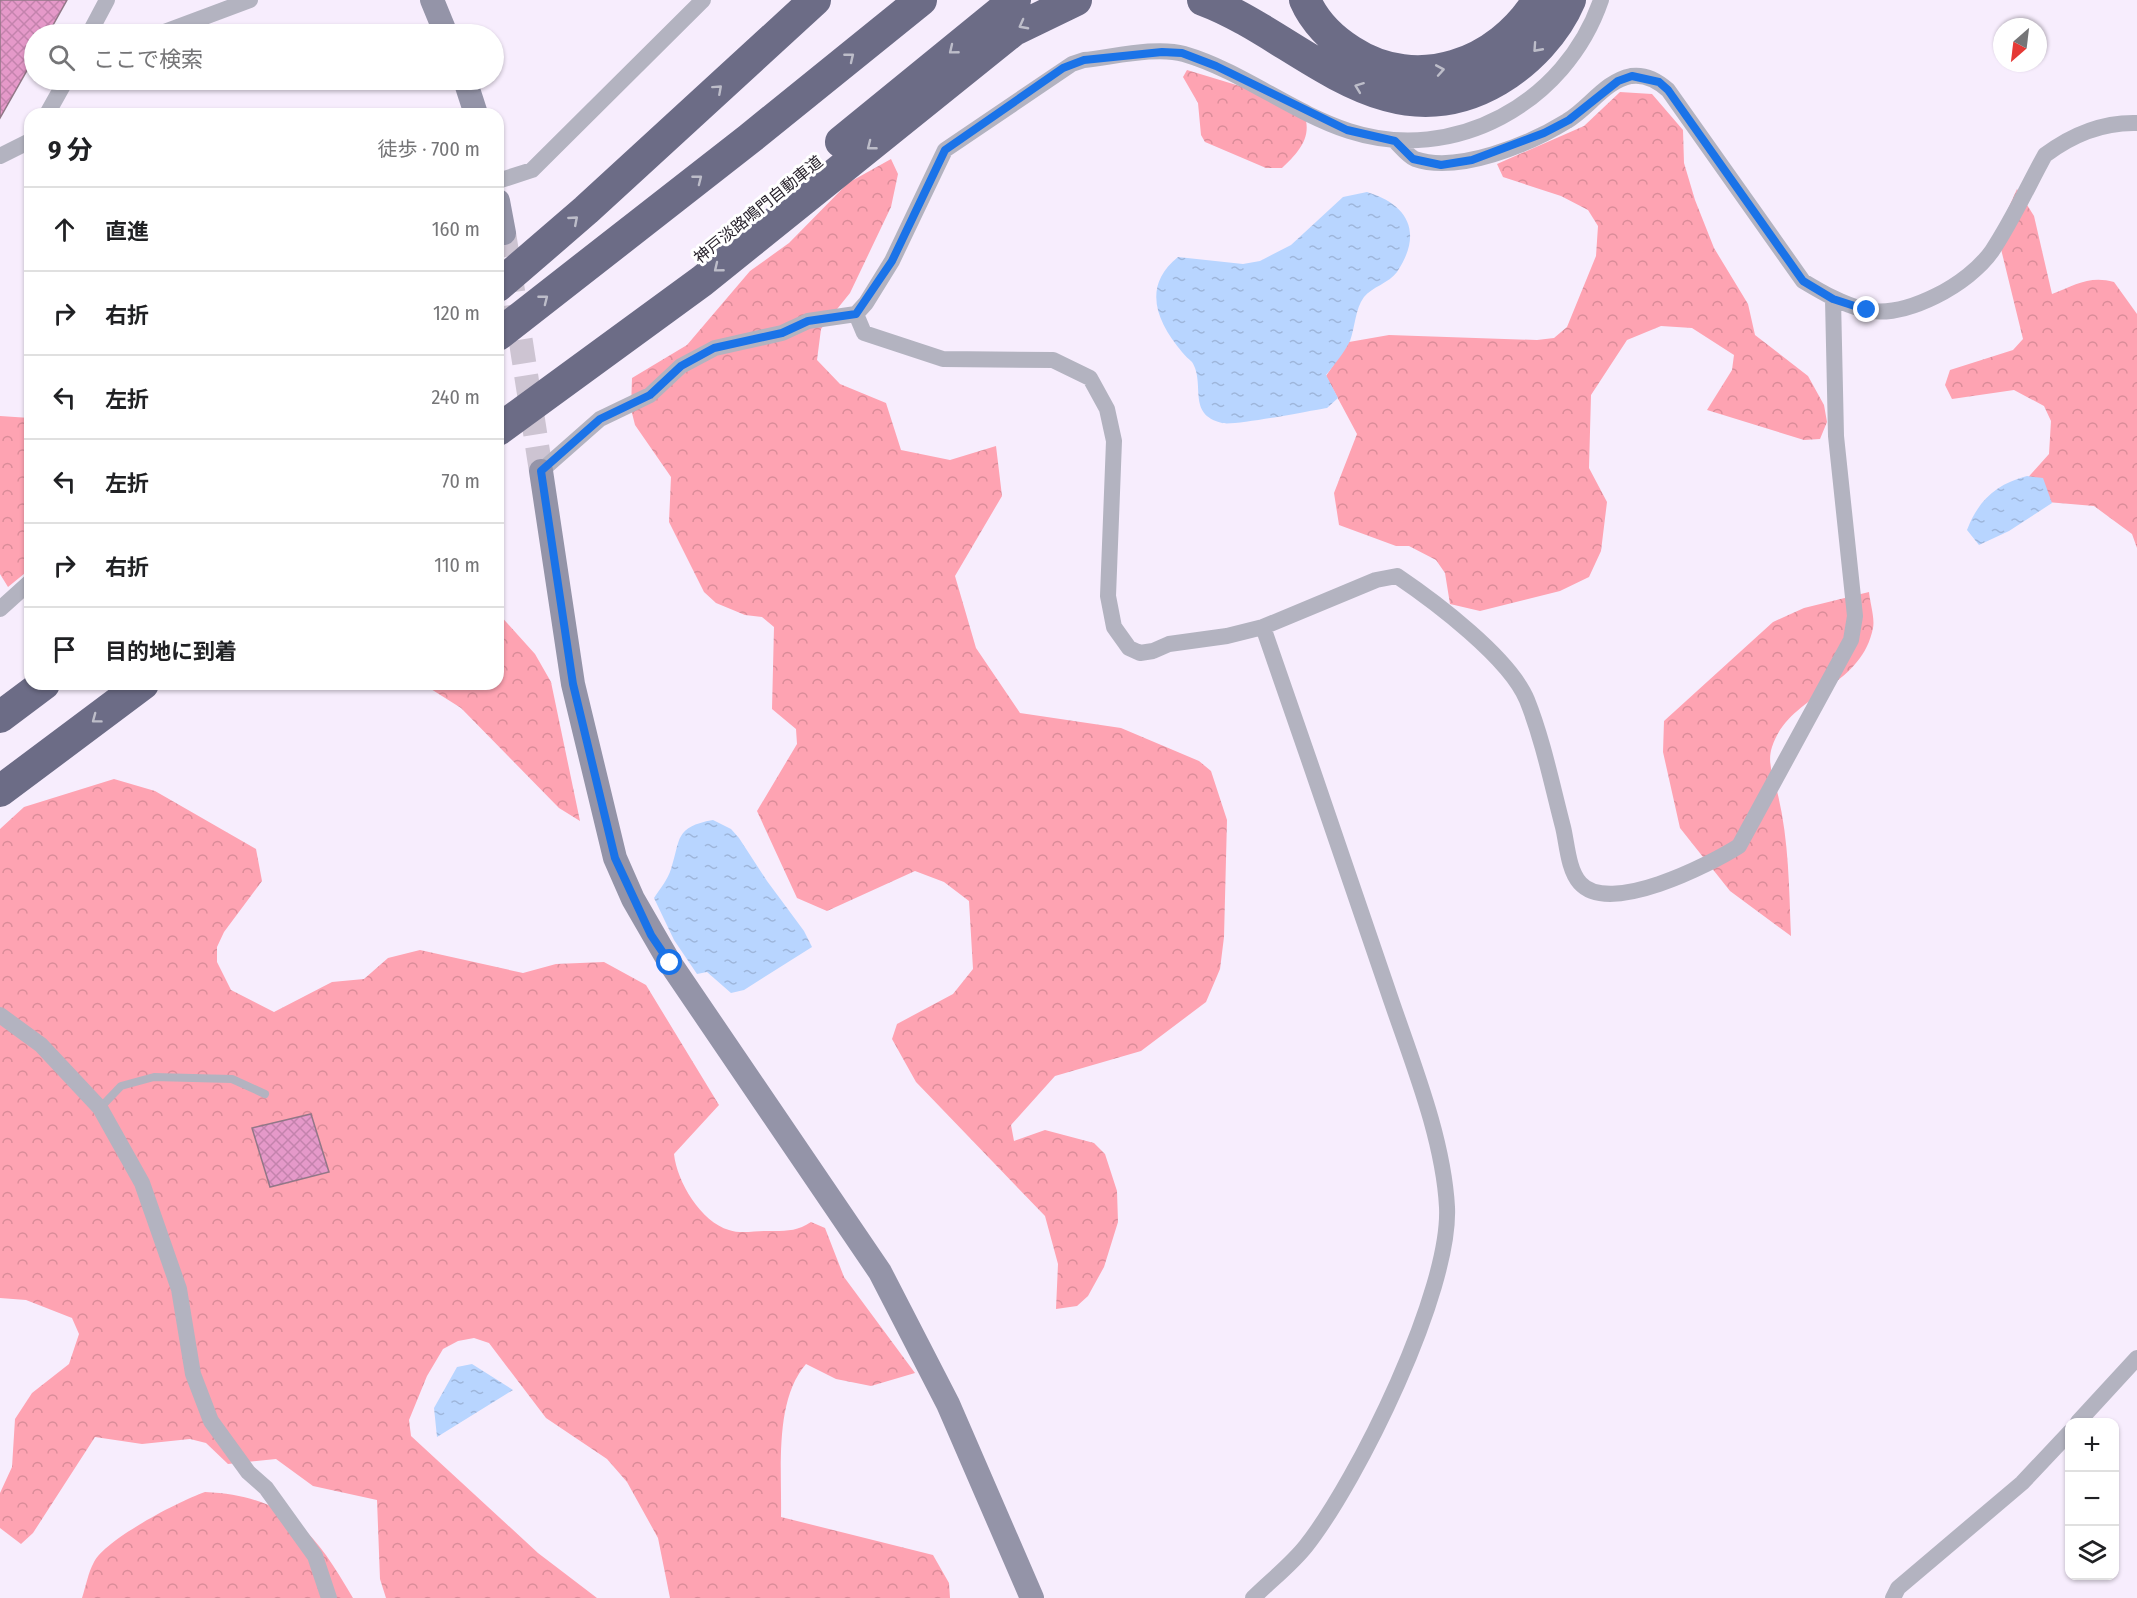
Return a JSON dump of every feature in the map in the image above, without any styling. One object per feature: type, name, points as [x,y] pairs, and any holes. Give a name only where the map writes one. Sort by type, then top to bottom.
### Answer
[{"type":"highway","points":[[504,281],[586,210],[815,0]]},
{"type":"highway","points":[[504,330],[750,139],[921,0]]},
{"type":"highway","name":"神戸淡路鳴門自動車道","points":[[504,410],[637,306],[1015,0]]},
{"type":"highway","points":[[504,426],[702,281],[1014,30],[1076,0]]},
{"type":"highway","points":[[1203,0],[1264,30],[1349,82],[1398,99],[1434,100],[1473,92],[1519,67],[1542,44],[1570,0]]},
{"type":"highway","points":[[1305,0],[1329,35],[1353,53],[1381,67],[1417,73],[1447,69],[1478,57],[1528,15],[1538,0]]},
{"type":"highway","points":[[0,709],[24,688]]},
{"type":"highway","points":[[0,717],[36,690]]},
{"type":"highway","points":[[0,791],[135,690]]},
{"type":"street","points":[[94,24],[107,0]]},
{"type":"street","points":[[186,24],[250,0]]},
{"type":"street","points":[[432,0],[442,24]]},
{"type":"street","points":[[504,178],[532,170],[703,0]]},
{"type":"street","points":[[1032,1598],[948,1404],[880,1272],[670,963],[633,899],[615,858],[573,684],[541,471],[600,419],[650,395],[681,366],[714,348],[782,333],[808,321],[856,314],[892,261],[945,150],[1072,64],[1162,52],[1182,53],[1216,66],[1347,130],[1395,141],[1418,141],[1468,133],[1516,109],[1538,93],[1558,73],[1577,47],[1601,0]]},
{"type":"street","points":[[1395,141],[1413,159],[1441,165],[1472,160],[1533,138],[1569,120],[1618,81],[1632,76],[1659,82],[1668,90],[1803,281],[1833,299],[1867,310],[1878,310],[1921,304],[1955,286],[1991,252],[2045,155],[2090,128],[2137,123]]},
{"type":"street","points":[[50,108],[60,90]]},
{"type":"street","points":[[468,90],[474,108]]},
{"type":"street","points":[[0,156],[24,144]]},
{"type":"street","points":[[856,314],[864,333],[943,359],[1053,360],[1090,378],[1107,409],[1114,441],[1108,596],[1114,627],[1129,648],[1140,653],[1153,651],[1169,644],[1227,636],[1263,627],[1376,580],[1397,576],[1429,597],[1501,662],[1527,698],[1573,869],[1580,884],[1602,895],[1646,888],[1710,864],[1739,846],[1851,640],[1855,616],[1836,436],[1833,299]]},
{"type":"street","points":[[0,609],[24,587]]},
{"type":"street","points":[[1253,1598],[1305,1547],[1348,1482],[1396,1383],[1431,1298],[1445,1250],[1447,1209],[1442,1164],[1416,1075],[1263,627]]},
{"type":"street","points":[[0,1015],[41,1046],[100,1108],[146,1194],[179,1289],[193,1374],[211,1421],[248,1472],[266,1488],[315,1556],[329,1598]]},
{"type":"street","points":[[2082,1418],[2137,1358]]},
{"type":"street","points":[[1893,1598],[1898,1588],[2022,1484],[2065,1437]]},
{"type":"lane","points":[[100,1108],[121,1086],[154,1077],[232,1079],[265,1094]]},
{"type":"green space","points":[[1187,70],[1243,87],[1304,114],[1307,130],[1298,150],[1282,168],[1266,168],[1205,142],[1201,135],[1198,103],[1183,77]]},
{"type":"green space","points":[[1620,92],[1652,94],[1683,130],[1684,163],[1695,200],[1714,248],[1748,304],[1755,335],[1808,376],[1824,405],[1827,422],[1820,439],[1804,440],[1707,410],[1732,370],[1734,355],[1692,328],[1661,326],[1627,340],[1591,395],[1589,468],[1607,502],[1601,551],[1589,577],[1560,591],[1480,611],[1450,604],[1445,573],[1436,560],[1409,546],[1396,546],[1339,525],[1334,493],[1357,434],[1326,376],[1349,342],[1389,335],[1537,340],[1554,338],[1567,327],[1596,256],[1598,226],[1588,210],[1561,196],[1503,177],[1497,164],[1584,126]]},
{"type":"green space","points":[[891,159],[898,174],[891,207],[850,293],[821,329],[817,360],[840,384],[886,403],[901,450],[950,460],[996,446],[1002,496],[955,576],[976,648],[1020,713],[1121,728],[1199,761],[1211,771],[1227,820],[1224,937],[1220,969],[1206,1002],[1141,1051],[1055,1076],[1011,1125],[1014,1141],[1045,1130],[1094,1143],[1105,1154],[1117,1191],[1118,1222],[1104,1267],[1088,1296],[1077,1306],[1056,1309],[1058,1264],[1045,1216],[916,1082],[892,1039],[897,1024],[953,994],[973,969],[969,901],[944,882],[915,871],[827,911],[797,898],[757,811],[797,744],[796,729],[772,709],[774,627],[762,617],[745,615],[716,603],[704,592],[669,522],[671,477],[635,425],[631,409],[632,378],[687,345],[750,271],[789,243],[848,183]]},
{"type":"green space","points":[[2017,189],[2034,216],[2052,294],[2090,280],[2114,282],[2137,314],[2137,548],[2132,534],[2094,506],[2047,502],[2023,483],[2049,454],[2051,421],[2044,406],[2014,390],[1952,399],[1945,385],[1950,370],[2013,350],[2023,339],[2001,249],[2004,218]]},
{"type":"green space","points":[[0,416],[24,418],[24,574],[8,587],[0,574]]},
{"type":"green space","points":[[1869,592],[1873,628],[1866,648],[1855,665],[1793,715],[1781,729],[1772,747],[1771,769],[1781,809],[1786,845],[1791,936],[1730,891],[1680,828],[1663,752],[1664,721],[1773,622],[1804,608]]},
{"type":"green space","points":[[504,620],[535,654],[551,682],[580,821],[559,808],[461,708],[432,690],[504,690]]},
{"type":"green space","points":[[114,779],[155,791],[256,849],[262,881],[224,932],[217,947],[217,962],[231,990],[274,1012],[332,982],[364,979],[388,958],[420,950],[523,973],[556,964],[604,962],[646,985],[719,1105],[674,1154],[680,1177],[692,1200],[709,1219],[733,1231],[790,1230],[811,1222],[825,1228],[844,1277],[915,1373],[871,1386],[836,1379],[806,1364],[796,1379],[784,1416],[781,1517],[933,1555],[949,1583],[950,1598],[670,1598],[658,1538],[627,1482],[607,1459],[546,1418],[489,1343],[474,1338],[458,1341],[443,1349],[427,1376],[409,1420],[411,1436],[538,1553],[597,1598],[386,1598],[380,1579],[377,1500],[313,1486],[276,1459],[228,1464],[206,1443],[190,1439],[142,1444],[95,1437],[33,1533],[21,1544],[0,1528],[0,1493],[12,1467],[15,1419],[32,1393],[69,1364],[79,1334],[72,1318],[26,1300],[0,1298],[0,829],[24,807]]},
{"type":"green space","points":[[205,1492],[233,1495],[257,1501],[278,1510],[295,1521],[325,1554],[353,1598],[82,1598],[94,1562],[101,1553],[128,1532],[162,1512]]},
{"type":"water","points":[[1367,192],[1393,204],[1402,213],[1408,222],[1409,245],[1397,272],[1364,297],[1350,341],[1326,375],[1338,398],[1327,408],[1272,418],[1229,423],[1211,419],[1200,406],[1198,380],[1192,362],[1173,340],[1160,316],[1157,292],[1160,280],[1167,268],[1178,257],[1243,264],[1260,261],[1291,245],[1343,197]]},
{"type":"water","points":[[2027,476],[2043,478],[2052,503],[2009,531],[1979,545],[1967,530],[1977,510],[1997,489]]},
{"type":"water","points":[[713,820],[731,829],[739,838],[804,931],[812,947],[744,990],[731,993],[707,972],[697,974],[674,940],[654,898],[670,873],[681,836],[691,826]]},
{"type":"water","points":[[472,1364],[513,1390],[437,1437],[434,1408],[457,1367]]},
{"type":"building","points":[[0,0],[67,0],[54,24],[24,24],[24,76],[0,118]]},
{"type":"building","points":[[311,1114],[329,1172],[270,1187],[252,1128]]},
{"type":"tunnel","points":[[504,233],[541,471]]},
{"type":"route","points":[[670,963],[651,935],[615,858],[573,684],[541,471],[600,419],[650,395],[681,366],[714,348],[782,333],[808,321],[856,314],[866,303],[892,261],[938,160],[945,150],[1063,68],[1084,60],[1162,52],[1182,53],[1216,66],[1347,130],[1395,141],[1413,159],[1441,165],[1472,160],[1544,133],[1569,120],[1618,81],[1632,76],[1646,78],[1659,82],[1668,90],[1803,281],[1833,299],[1867,310]]}]
